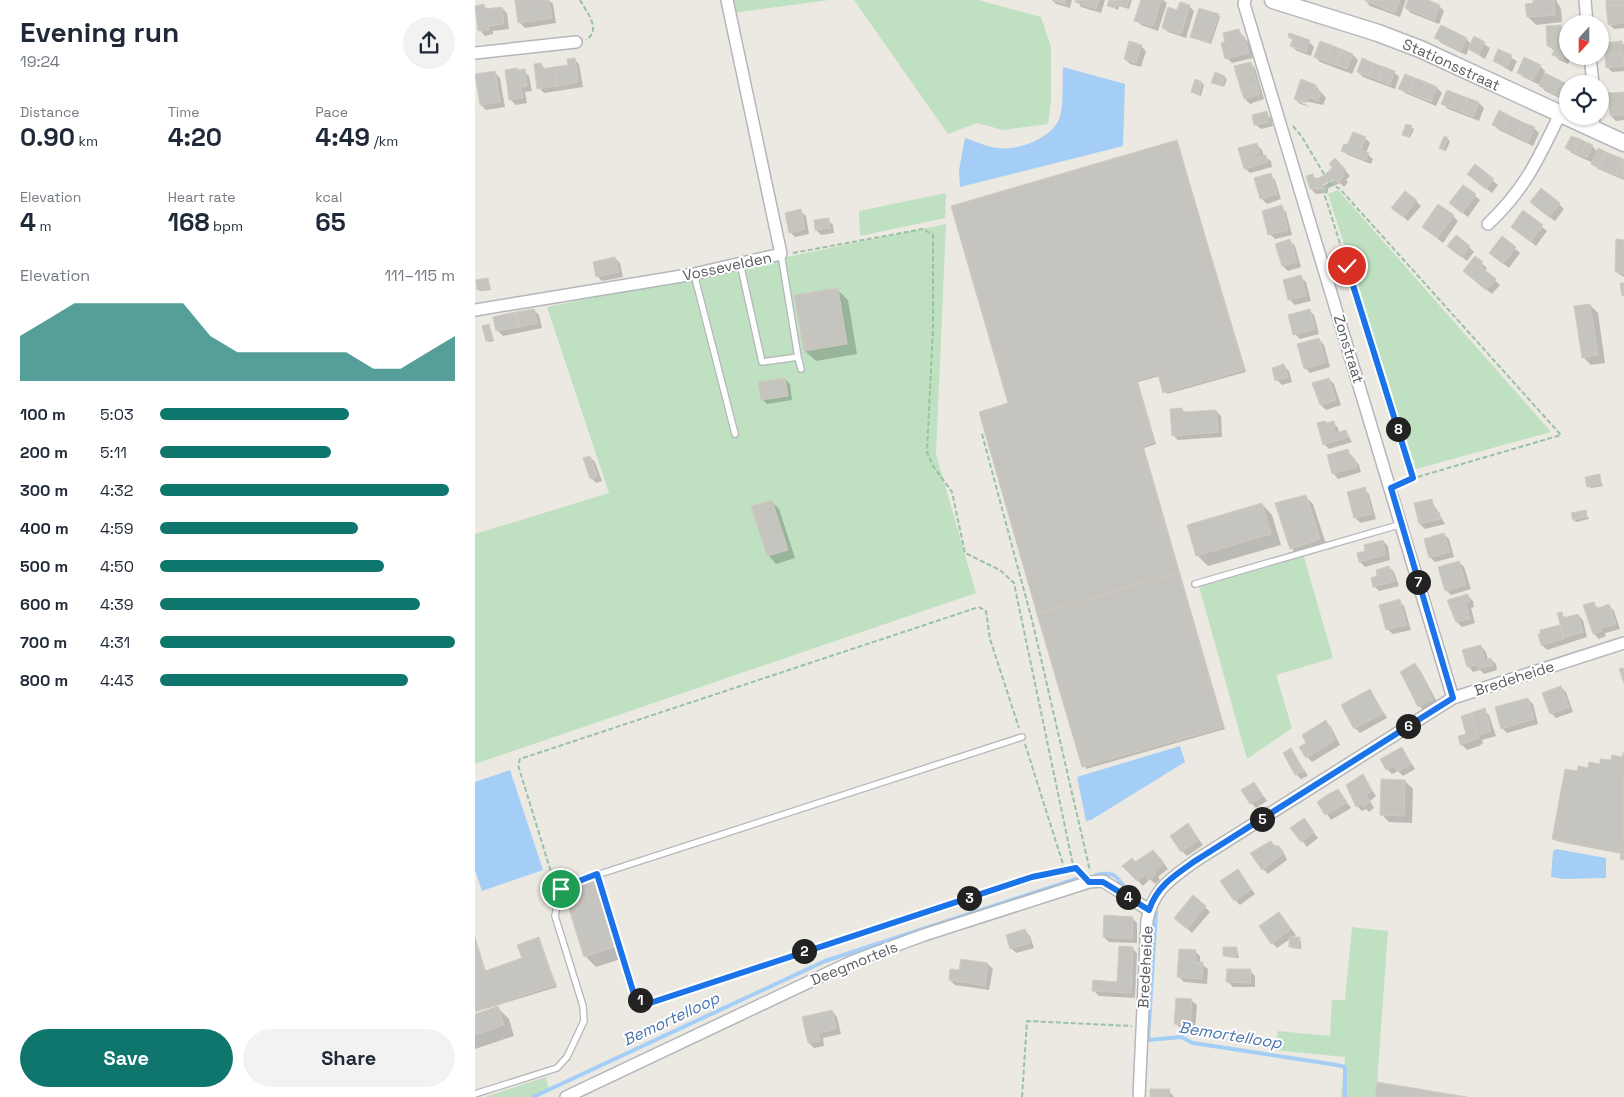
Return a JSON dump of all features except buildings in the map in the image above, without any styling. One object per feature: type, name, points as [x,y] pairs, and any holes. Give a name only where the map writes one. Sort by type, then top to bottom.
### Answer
[{"type":"street","name":"Vossevelden","points":[[475,310],[694,274],[781,254],[727,0]]},
{"type":"street","name":"Zonstraat","points":[[1245,0],[1244,4],[1453,698]]},
{"type":"street","name":"Stationsstraat","points":[[1273,0],[1369,30],[1420,49],[1559,114]]},
{"type":"street","points":[[1585,0],[1586,15]]},
{"type":"street","points":[[475,53],[576,42]]},
{"type":"street","points":[[1488,224],[1503,210],[1528,179],[1559,116]]},
{"type":"street","name":"Stationsstraat","points":[[1597,125],[1624,143]]},
{"type":"street","name":"Bredeheide","points":[[1139,1097],[1149,910],[1153,899],[1164,884],[1195,861],[1453,698],[1624,643]]},
{"type":"street","points":[[1092,882],[1103,882],[1149,910]]},
{"type":"street","name":"Deegmortels","points":[[567,1097],[851,962],[924,935],[1092,882]]},
{"type":"lane","points":[[781,254],[801,369]]},
{"type":"lane","points":[[740,263],[762,362],[798,357]]},
{"type":"lane","points":[[694,274],[735,434]]},
{"type":"lane","points":[[1195,584],[1401,524]]},
{"type":"lane","points":[[475,1094],[557,1068],[567,1058],[584,1020],[583,1006],[555,916],[559,895],[566,886],[597,874],[1022,737]]},
{"type":"path","points":[[576,42],[585,41],[592,36],[594,28],[592,20],[580,0]]},
{"type":"path","points":[[1283,132],[1292,126],[1297,128],[1324,174]]},
{"type":"path","points":[[1391,488],[1413,478],[1561,436],[1339,189],[1329,183],[1325,196],[1413,478]]},
{"type":"path","points":[[781,254],[923,229],[933,235],[933,328],[927,452],[933,466],[952,492],[965,553],[1000,570],[1013,583],[1073,864],[1092,882]]},
{"type":"path","points":[[982,434],[1033,624],[1092,882]]},
{"type":"path","points":[[559,895],[518,765],[520,759],[979,607],[986,611],[990,639],[1063,864],[1061,871]]},
{"type":"path","points":[[597,874],[633,991],[638,1000],[647,1004],[1023,880],[1076,868]]},
{"type":"path","points":[[1022,1097],[1027,1021],[1142,1027]]},
{"type":"green space","points":[[730,0],[829,0],[732,13]]},
{"type":"green space","points":[[854,0],[978,0],[1041,17],[1051,47],[1051,101],[1048,124],[1003,130],[977,123],[948,134]]},
{"type":"green space","points":[[1338,190],[1551,432],[1416,469],[1328,194]]},
{"type":"green space","points":[[946,193],[945,218],[860,236],[859,211]]},
{"type":"green space","points":[[946,224],[936,454],[976,593],[475,764],[475,534],[609,493],[547,307]]},
{"type":"green space","points":[[1304,557],[1333,658],[1276,675],[1292,728],[1247,759],[1199,586]]},
{"type":"green space","points":[[1352,927],[1388,931],[1376,1097],[1341,1097],[1345,1057],[1274,1050],[1278,1031],[1330,1036],[1332,1000],[1345,1000]]},
{"type":"green space","points":[[546,1077],[549,1090],[532,1097],[485,1097]]},
{"type":"water","points":[[1063,67],[1125,84],[1123,146],[960,187],[959,170],[965,138],[985,145],[1006,148],[1034,142],[1050,131],[1060,117]]},
{"type":"water","points":[[1180,746],[1185,762],[1091,820],[1086,821],[1077,777]]},
{"type":"water","points":[[510,770],[543,870],[482,891],[475,870],[475,782]]},
{"type":"water","points":[[1556,849],[1606,858],[1606,878],[1564,879],[1551,877],[1553,851]]},
{"type":"waterway","name":"Bemortelloop","points":[[1096,875],[1113,875],[1130,892]]},
{"type":"waterway","name":"Bemortelloop","points":[[533,1097],[825,961],[1076,879]]},
{"type":"waterway","name":"Bemortelloop","points":[[1156,912],[1148,1040],[1181,1037],[1193,1043],[1345,1067],[1345,1097]]},
{"type":"route","points":[[561,889],[597,874],[633,991],[638,1000],[647,1004],[1032,877],[1076,868],[1089,882],[1103,882],[1149,910],[1153,899],[1164,884],[1195,861],[1453,698],[1391,488],[1413,478],[1347,266]]}]
